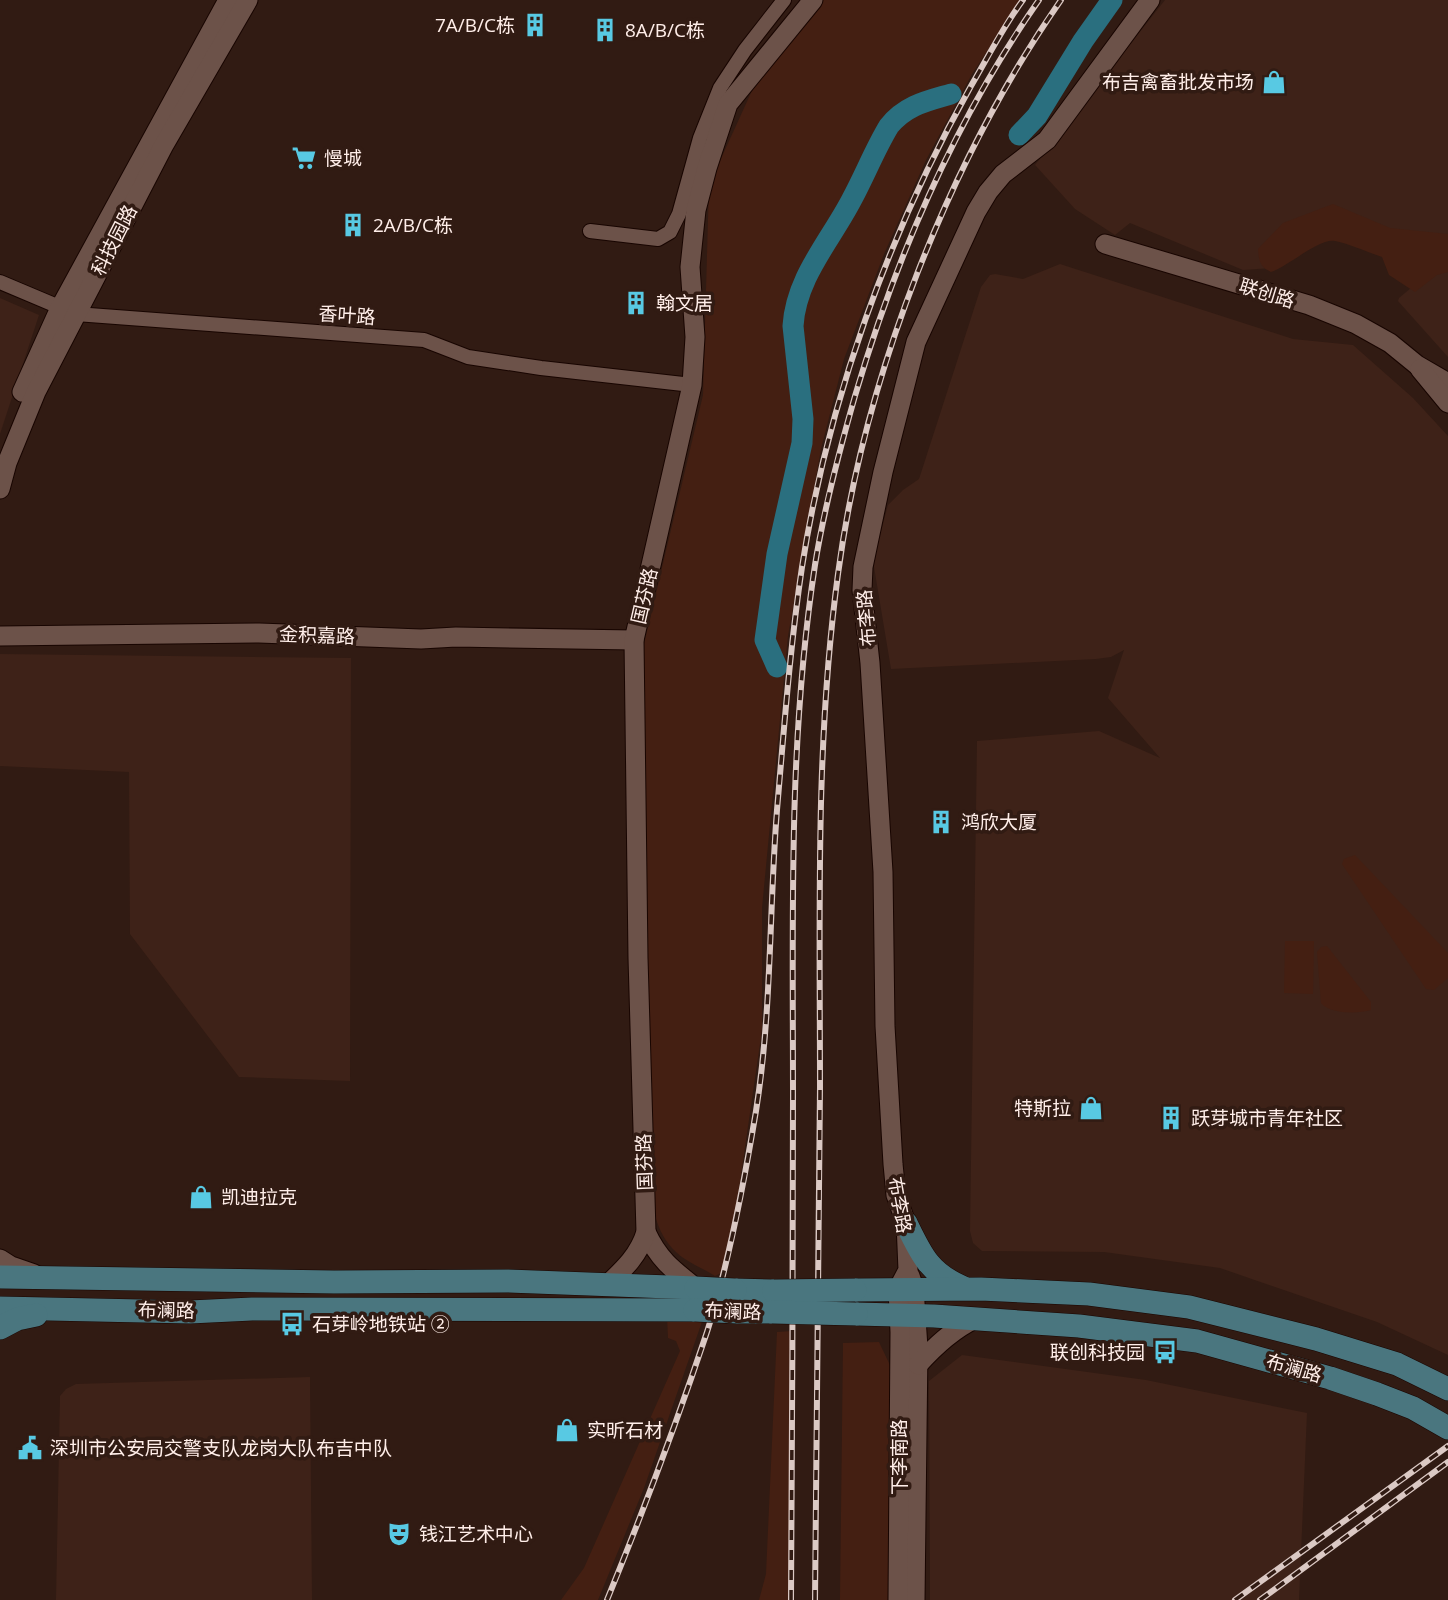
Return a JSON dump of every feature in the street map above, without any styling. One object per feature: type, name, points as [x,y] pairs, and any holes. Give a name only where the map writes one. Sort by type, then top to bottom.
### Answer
[{"type":"main road","name":"科技园路","points":[[0,453],[13,414],[228,0]]},
{"type":"main road","name":"科技园路","points":[[0,489],[7,463],[68,311],[248,0]]},
{"type":"main road","name":"国芬路","points":[[646,1232],[638,958],[634,640],[692,385],[695,337],[690,267],[696,210],[707,168],[729,104],[813,0]]},
{"type":"main road","name":"布李路","points":[[907,1315],[906,1223],[896,1195],[893,1164],[886,1026],[883,872],[870,663],[862,590],[863,567],[883,472],[916,342],[976,212],[1003,174],[1047,140],[1150,0]]},
{"type":"main road","name":"联创路","points":[[1105,244],[1332,314],[1390,343],[1417,365],[1448,383]]},
{"type":"main road","name":"联创路","points":[[1417,365],[1448,403]]},
{"type":"main road","name":"金积嘉路","points":[[0,636],[259,633],[421,639],[456,637],[634,640]]},
{"type":"main road","points":[[906,1223],[934,1270],[943,1279],[965,1289]]},
{"type":"main road","points":[[607,1285],[641,1248],[646,1232]]},
{"type":"main road","points":[[646,1232],[666,1266],[696,1299]]},
{"type":"main road","points":[[0,1259],[38,1278],[27,1308]]},
{"type":"main road","name":"布澜路","points":[[0,1277],[334,1282],[508,1281],[607,1285],[696,1299]]},
{"type":"main road","name":"布澜路","points":[[0,1308],[68,1307],[190,1312],[696,1299],[773,1301],[907,1282],[965,1289],[1089,1294],[1189,1307],[1316,1339],[1396,1364],[1448,1389]]},
{"type":"main road","name":"布澜路","points":[[773,1301],[856,1314],[1079,1326],[1197,1341],[1366,1390],[1413,1408],[1448,1428]]},
{"type":"main road","points":[[0,1328],[17,1319],[68,1307]]},
{"type":"main road","name":"下李南路","points":[[907,1315],[918,1365],[915,1600]]},
{"type":"main road","name":"下李南路","points":[[898,1600],[907,1315]]},
{"type":"main road","points":[[918,1365],[936,1344],[960,1326],[975,1319]]},
{"type":"street","points":[[590,231],[657,239],[670,232],[679,215],[700,138],[720,88],[745,50],[784,0]]},
{"type":"street","name":"香叶路","points":[[0,282],[68,311],[424,340],[468,357],[541,369],[692,385]]},
{"type":"shaded area","points":[[821,0],[1021,0],[972,74],[926,160],[884,254],[844,359],[821,449],[788,636],[762,908],[762,1030],[733,1230],[723,1272],[715,1276],[685,1259],[669,1244],[659,1227],[652,1199],[642,652],[703,395],[709,185],[760,73]]},
{"type":"shaded area","name":"布吉禽畜批发市场","points":[[1165,0],[1448,0],[1448,260],[1348,223],[1272,268],[1243,270],[1130,223],[1115,235],[1075,209],[1035,165]]},
{"type":"shaded area","points":[[1333,204],[1390,228],[1448,234],[1448,272],[1437,275],[1415,292],[1389,275],[1382,257],[1335,241],[1312,248],[1271,272],[1262,266],[1258,249],[1283,223]]},
{"type":"shaded area","points":[[1060,264],[1293,339],[1353,345],[1413,398],[1448,436],[1448,1355],[1377,1322],[1220,1268],[1104,1252],[982,1251],[973,1243],[970,1231],[977,741],[1099,731],[1160,758],[1108,698],[1124,650],[1111,657],[1096,659],[891,669],[873,561],[888,505],[919,479],[981,287],[990,275],[1023,279]]},
{"type":"shaded area","points":[[1448,266],[1448,357],[1398,301],[1429,273]]},
{"type":"shaded area","points":[[0,298],[39,315],[0,434]]},
{"type":"shaded area","points":[[0,654],[351,658],[350,1081],[239,1077],[130,934],[129,772],[0,766]]},
{"type":"shaded area","points":[[1355,855],[1448,953],[1448,978],[1434,990],[1426,989],[1342,864],[1344,859]]},
{"type":"shaded area","points":[[1285,941],[1314,941],[1313,994],[1284,993]]},
{"type":"shaded area","points":[[1327,946],[1371,1002],[1371,1010],[1344,1012],[1325,1007],[1321,1003],[1317,952],[1321,947]]},
{"type":"shaded area","points":[[667,1315],[704,1316],[644,1488],[598,1600],[561,1600],[584,1568],[680,1351],[676,1341],[668,1338]]},
{"type":"shaded area","points":[[792,1331],[788,1600],[759,1600],[766,1574],[777,1332]]},
{"type":"shaded area","points":[[879,1342],[896,1378],[893,1600],[840,1600],[843,1343]]},
{"type":"shaded area","points":[[962,1355],[1146,1380],[1307,1413],[1299,1600],[930,1600],[929,1381]]},
{"type":"shaded area","points":[[310,1377],[312,1600],[56,1600],[60,1396],[66,1389],[76,1384]]},
{"type":"waterway","points":[[1019,135],[1037,116],[1112,0]]},
{"type":"waterway","points":[[777,667],[765,640],[777,554],[802,443],[803,419],[793,326],[801,291],[807,275],[844,214],[889,126],[910,108],[951,94]]},
{"type":"railway","points":[[607,1600],[634,1534],[707,1332],[741,1194],[756,1111],[765,1036],[774,848],[794,627],[813,505],[828,442],[866,319],[914,199],[971,86],[1023,0]]},
{"type":"railway","points":[[791,1600],[794,830],[800,697],[815,565],[832,480],[855,396],[889,292],[909,241],[955,141],[981,93],[1039,0]]},
{"type":"railway","points":[[815,1600],[820,830],[825,702],[838,574],[850,500],[868,424],[890,349],[917,274],[982,130],[1020,63],[1061,0]]},
{"type":"railway","points":[[1235,1600],[1448,1446]]},
{"type":"railway","points":[[1260,1600],[1448,1462]]},
{"type":"place","name":"7A/B/C栋","points":[[535,25]]},
{"type":"place","name":"8A/B/C栋","points":[[605,30]]},
{"type":"place","name":"布吉禽畜批发市场","points":[[1274,82]]},
{"type":"place","name":"慢城","points":[[304,158]]},
{"type":"place","name":"2A/B/C栋","points":[[353,225]]},
{"type":"place","name":"翰文居","points":[[636,303]]},
{"type":"place","name":"鸿欣大厦","points":[[941,822]]},
{"type":"place","name":"特斯拉","points":[[1091,1108]]},
{"type":"place","name":"跃芽城市青年社区","points":[[1171,1118]]},
{"type":"place","name":"凯迪拉克","points":[[201,1197]]},
{"type":"place","name":"石芽岭地铁站 ②","points":[[292,1324]]},
{"type":"place","name":"联创科技园","points":[[1165,1352]]},
{"type":"place","name":"实昕石材","points":[[567,1430]]},
{"type":"place","name":"深圳市公安局交警支队龙岗大队布吉中队","points":[[30,1448]]},
{"type":"place","name":"钱江艺术中心","points":[[399,1534]]}]
